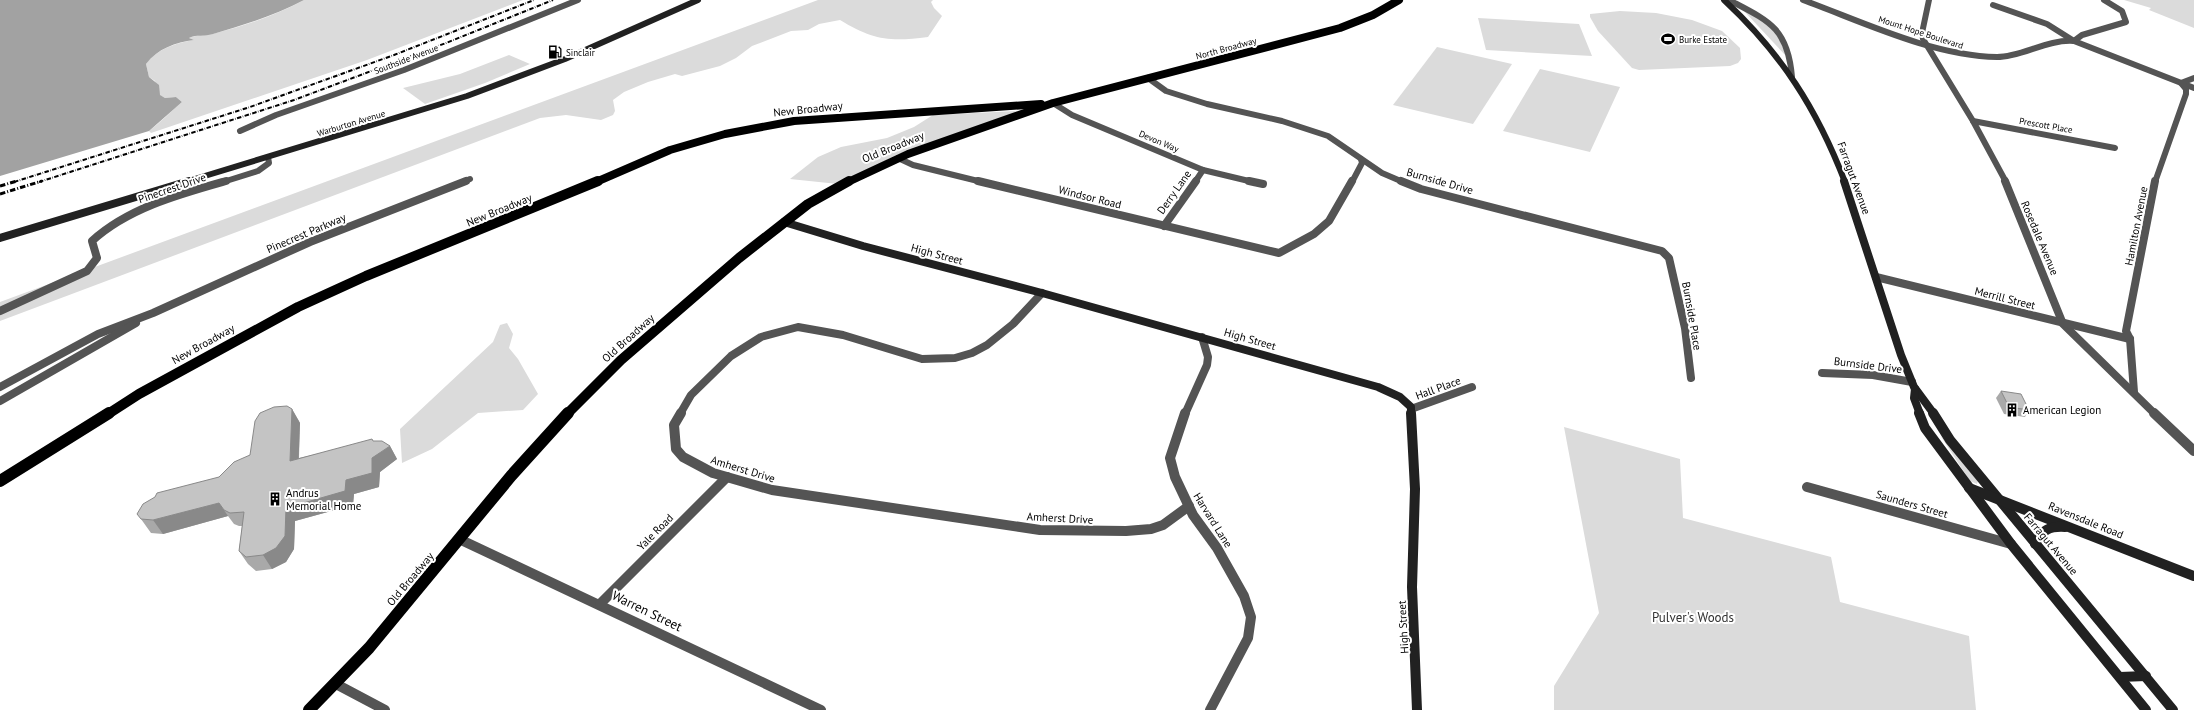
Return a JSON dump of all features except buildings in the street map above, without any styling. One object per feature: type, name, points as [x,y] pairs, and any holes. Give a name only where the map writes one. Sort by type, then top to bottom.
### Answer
[{"type":"main road","name":"North Broadway","points":[[1053,103],[1344,26],[1379,12],[1399,0]]},
{"type":"main road","name":"New Broadway","points":[[0,481],[121,404],[292,310],[366,276],[532,209],[657,155],[711,137],[782,123],[847,116],[964,111],[1053,103]]},
{"type":"main road","name":"Old Broadway","points":[[309,710],[336,684],[379,636],[527,457],[596,384],[739,258],[784,222],[832,190],[898,158],[981,122],[1053,103]]},
{"type":"main road","points":[[964,111],[971,111],[981,122]]},
{"type":"street","name":"Southside Avenue","points":[[240,131],[276,115],[404,70],[578,0]]},
{"type":"street","name":"Warburton Avenue","points":[[0,238],[500,85],[565,59],[698,0]]},
{"type":"street","name":"Farragut Avenue","points":[[1724,0],[1765,41],[1809,103],[1830,147],[1876,277],[1887,316],[1914,386],[1925,400],[1950,440],[2173,710]]},
{"type":"street","points":[[1728,0],[1768,23],[1782,35],[1789,50],[1792,77]]},
{"type":"street","name":"Mount Hope Boulevard","points":[[1803,0],[1927,45],[1961,55],[1992,58],[2063,40],[2074,40],[2194,88]]},
{"type":"street","points":[[1820,6],[1822,0]]},
{"type":"street","name":"Rosedale Avenue","points":[[1929,0],[1922,33],[1927,45],[1973,121],[2004,177],[2062,324],[2194,451]]},
{"type":"street","points":[[1993,5],[2068,33],[2074,40],[2082,35],[2126,22],[2124,13],[2104,0]]},
{"type":"street","name":"Burnside Drive","points":[[1148,78],[1166,90],[1207,104],[1282,122],[1321,134],[1346,147],[1361,159],[1382,172],[1421,189],[1662,251],[1669,258]]},
{"type":"street","points":[[2181,83],[2194,78]]},
{"type":"street","name":"Hamilton Avenue","points":[[2134,392],[2130,339],[2126,331],[2156,178],[2186,94],[2186,89],[2181,83]]},
{"type":"street","name":"Devon Way","points":[[1053,103],[1072,115],[1203,170],[1263,184]]},
{"type":"street","name":"Prescott Place","points":[[1973,121],[2115,148]]},
{"type":"street","name":"Pinecrest Drive","points":[[0,311],[87,271],[97,262],[98,256],[92,241],[106,229],[148,207],[258,171],[269,163],[268,157]]},
{"type":"street","name":"Windsor Road","points":[[898,158],[912,165],[1279,253],[1314,234],[1328,221],[1362,163],[1361,159]]},
{"type":"street","name":"Derry Lane","points":[[1164,226],[1203,170]]},
{"type":"street","name":"Pinecrest Parkway","points":[[0,387],[98,334],[153,313],[310,242],[470,179]]},
{"type":"street","name":"High Street","points":[[784,222],[863,246],[1042,293],[1378,387],[1405,399],[1412,409],[1415,488],[1412,587],[1417,710]]},
{"type":"street","name":"Burnside Place","points":[[1669,258],[1685,328],[1690,378]]},
{"type":"street","name":"Merrill Street","points":[[1876,277],[2062,324],[2130,339]]},
{"type":"street","name":"Amherst Drive","points":[[1042,293],[1013,324],[987,345],[972,353],[955,358],[922,359],[843,335],[798,327],[777,331],[748,344],[731,356],[691,395],[674,425],[676,449],[683,457],[713,474],[772,490],[1040,530],[1126,532],[1151,529],[1163,524],[1189,506]]},
{"type":"street","name":"Pinecrest Parkway","points":[[0,401],[153,313]]},
{"type":"street","name":"Harvard Lane","points":[[1202,337],[1208,357],[1207,365],[1186,410],[1170,458],[1175,477],[1189,506],[1217,548],[1244,596],[1251,617],[1248,638],[1210,710]]},
{"type":"street","name":"Burnside Drive","points":[[1822,373],[1828,372],[1873,375],[1914,386]]},
{"type":"street","name":"Farragut Avenue","points":[[1914,386],[1914,398],[1925,428],[2012,544],[2146,710]]},
{"type":"street","name":"Hall Place","points":[[1412,409],[1472,388]]},
{"type":"street","points":[[2182,438],[2194,443]]},
{"type":"street","name":"Yale Road","points":[[600,604],[727,477]]},
{"type":"street","name":"Saunders Street","points":[[1807,487],[2012,544]]},
{"type":"street","name":"Ravensdale Road","points":[[1969,488],[1996,497],[2194,576]]},
{"type":"street","points":[[2035,544],[2039,533],[2045,529],[2054,526],[2072,527]]},
{"type":"street","name":"Warren Street","points":[[459,539],[600,604],[821,710]]},
{"type":"street","points":[[2120,677],[2146,676]]},
{"type":"street","points":[[336,684],[385,710]]},
{"type":"green space","points":[[304,0],[523,0],[367,60],[151,133],[149,131],[182,102],[176,97],[165,98],[159,95],[155,81],[149,77],[146,64],[150,59],[167,48],[194,40],[189,38],[199,35],[213,34],[250,23],[272,15]]},
{"type":"green space","points":[[818,0],[933,0],[931,2],[934,8],[942,16],[928,37],[914,39],[882,38],[862,32],[840,20],[819,24],[808,30],[791,31],[752,46],[736,58],[720,66],[682,76],[675,74],[648,82],[624,92],[613,100],[615,111],[613,115],[601,120],[566,115],[540,118],[0,321],[0,302]]},
{"type":"green space","points":[[2124,0],[2194,0],[2194,28],[2149,10],[2151,8]]},
{"type":"green space","name":"Burke Estate","points":[[1620,11],[1656,13],[1692,20],[1722,31],[1740,48],[1741,59],[1738,63],[1730,66],[1639,70],[1632,68],[1598,31],[1590,17],[1590,14]]},
{"type":"green space","points":[[1744,11],[1766,24],[1776,34],[1786,56]]},
{"type":"green space","points":[[1478,18],[1579,24],[1592,56],[1486,50]]},
{"type":"green space","points":[[1437,47],[1512,64],[1473,124],[1393,105]]},
{"type":"green space","points":[[509,55],[530,64],[485,83],[425,104],[403,88],[460,74]]},
{"type":"green space","points":[[1540,69],[1620,87],[1590,152],[1503,131]]},
{"type":"green space","points":[[1016,111],[1008,117],[899,154],[838,184],[790,179],[818,157],[841,147],[887,138],[914,127],[933,115]]},
{"type":"green space","points":[[507,323],[513,334],[509,348],[518,359],[538,394],[523,410],[478,413],[432,449],[402,463],[400,429],[493,342],[500,325]]},
{"type":"green space","name":"Pulver's Woods","points":[[1564,427],[1680,459],[1683,518],[1831,557],[1840,602],[1969,636],[1976,710],[1554,710],[1554,686],[1599,613]]},
{"type":"green space","points":[[1940,435],[1978,481],[1977,484],[1970,481]]},
{"type":"shaded area","points":[[0,0],[304,0],[271,15],[248,23],[210,35],[189,38],[194,40],[180,42],[167,47],[150,59],[146,64],[149,77],[159,85],[160,95],[165,98],[176,97],[182,102],[149,131],[0,176]]},
{"type":"railway","points":[[14,182],[250,107],[394,55],[534,0]]},
{"type":"railway","points":[[39,182],[294,100],[446,43],[553,0]]},
{"type":"railway","points":[[0,186],[17,181]]},
{"type":"railway","points":[[0,194],[42,181]]},
{"type":"place","name":"Burke Estate","points":[[1668,39]]},
{"type":"place","name":"Sinclair","points":[[555,52]]},
{"type":"place","name":"American Legion","points":[[2012,410]]},
{"type":"place","name":"Andrus Memorial Home","points":[[275,499]]}]
